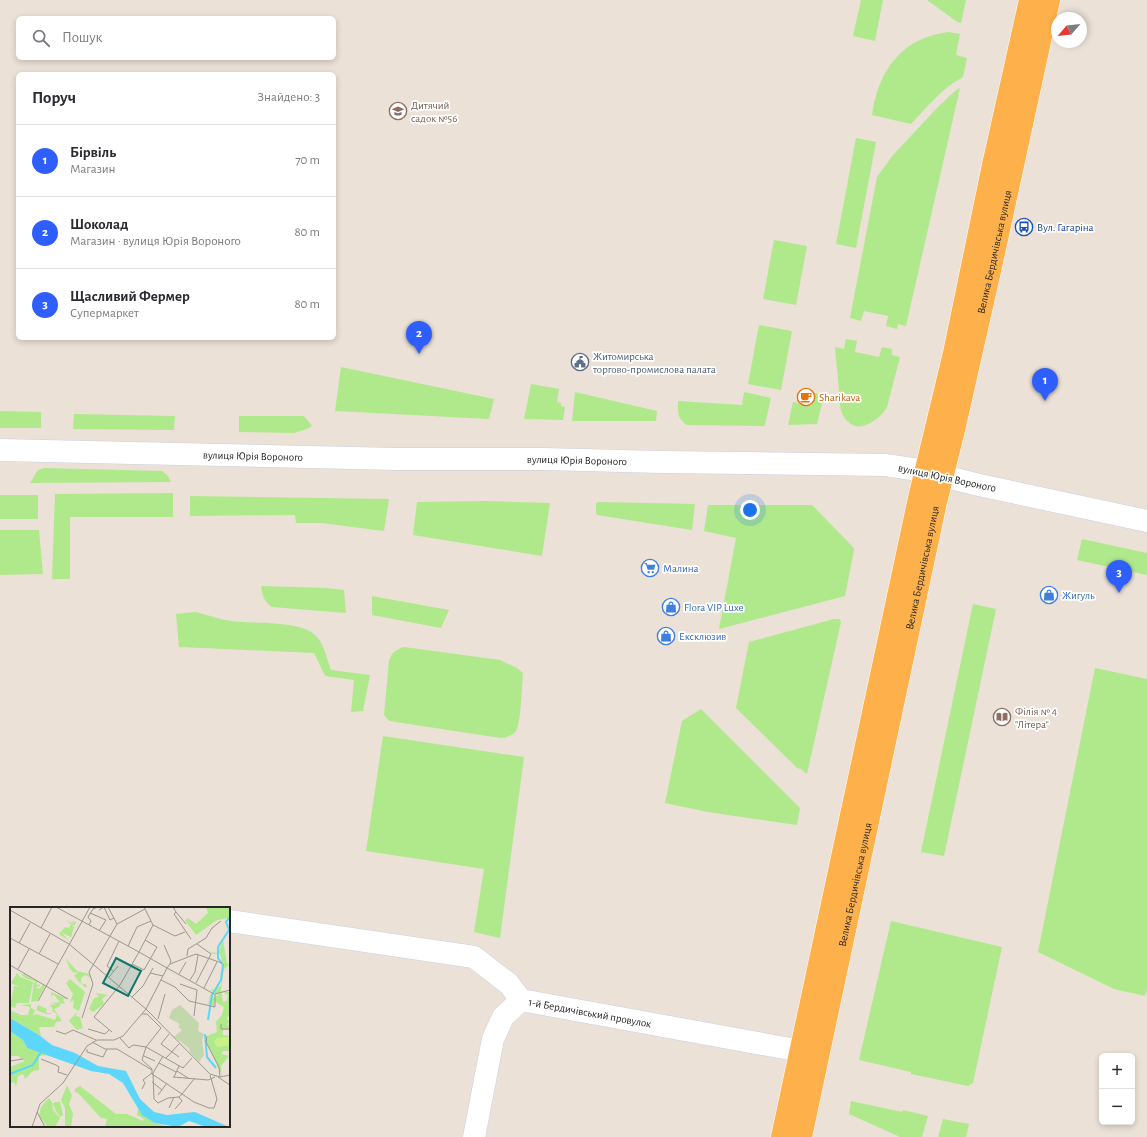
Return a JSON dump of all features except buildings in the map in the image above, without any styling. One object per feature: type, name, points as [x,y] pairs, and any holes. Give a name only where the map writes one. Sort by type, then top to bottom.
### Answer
[{"type":"highway","name":"Велика Бердичівська вулиця","points":[[800,1137],[936,502],[934,473],[954,353],[993,165],[1030,0]]},
{"type":"highway","name":"Велика Бердичівська вулиця","points":[[782,1137],[934,473],[992,262],[1049,0]]},
{"type":"street","name":"вулиця Юрія Вороного","points":[[0,450],[388,459],[543,459],[885,465],[934,473],[986,486],[1147,521]]},
{"type":"street","name":"1-й Бердичівський провулок","points":[[230,921],[474,957],[509,984],[521,1000],[801,1051]]},
{"type":"street","points":[[474,1137],[493,1039],[503,1017],[521,1000]]},
{"type":"green space","points":[[861,0],[883,0],[875,41],[853,36]]},
{"type":"green space","points":[[927,0],[966,0],[961,23],[956,21]]},
{"type":"green space","points":[[949,32],[960,34],[956,55],[967,58],[963,77],[955,81],[942,92],[911,124],[872,115],[880,84],[895,59],[918,41],[932,35]]},
{"type":"green space","points":[[960,88],[906,326],[898,324],[897,329],[886,326],[888,316],[864,311],[861,321],[850,318],[877,177],[893,155],[938,107]]},
{"type":"green space","points":[[856,138],[876,142],[856,248],[836,244]]},
{"type":"green space","points":[[774,240],[807,246],[796,305],[763,299]]},
{"type":"green space","points":[[759,325],[792,331],[781,390],[748,384]]},
{"type":"green space","points":[[846,339],[857,341],[855,352],[879,357],[882,347],[892,349],[892,355],[900,357],[887,407],[877,419],[863,426],[854,426],[849,423],[843,415],[840,406],[835,347],[844,349]]},
{"type":"green space","points":[[341,367],[494,399],[489,419],[335,411]]},
{"type":"green space","points":[[531,384],[559,389],[557,402],[561,403],[561,406],[565,407],[563,420],[524,419]]},
{"type":"green space","points":[[575,392],[657,411],[656,421],[572,421]]},
{"type":"green space","points":[[744,392],[771,398],[764,426],[687,425],[681,420],[679,415],[678,401],[742,405]]},
{"type":"green space","points":[[815,393],[824,395],[817,424],[788,425],[793,402],[811,406]]},
{"type":"green space","points":[[0,411],[41,412],[41,428],[0,428]]},
{"type":"green space","points":[[74,414],[175,416],[174,430],[73,429]]},
{"type":"green space","points":[[239,416],[304,416],[312,426],[294,433],[239,432]]},
{"type":"green space","points":[[44,468],[162,471],[168,476],[171,482],[30,483],[38,470]]},
{"type":"green space","points":[[173,493],[173,517],[70,517],[70,579],[52,579],[55,494]]},
{"type":"green space","points":[[0,495],[38,495],[38,519],[0,519]]},
{"type":"green space","points":[[190,496],[389,499],[384,531],[321,523],[296,523],[295,515],[190,516]]},
{"type":"green space","points":[[486,501],[550,503],[542,556],[413,535],[417,502]]},
{"type":"green space","points":[[596,503],[695,504],[692,530],[597,515]]},
{"type":"green space","points":[[708,505],[812,505],[853,547],[854,550],[845,596],[719,629],[736,538],[704,531]]},
{"type":"green space","points":[[0,530],[39,530],[43,574],[0,575]]},
{"type":"green space","points":[[1082,539],[1147,553],[1147,575],[1077,560]]},
{"type":"green space","points":[[261,586],[344,590],[346,613],[272,607],[265,600]]},
{"type":"green space","points":[[372,596],[449,610],[441,628],[372,615]]},
{"type":"green space","points":[[973,604],[996,609],[944,856],[921,852]]},
{"type":"green space","points":[[195,612],[225,620],[272,623],[307,630],[315,635],[321,642],[331,670],[370,675],[363,711],[351,712],[354,680],[325,676],[314,653],[179,647],[176,614]]},
{"type":"green space","points":[[834,619],[840,619],[841,622],[807,774],[801,769],[797,768],[736,708],[749,642]]},
{"type":"green space","points":[[404,647],[500,660],[517,668],[523,673],[520,712],[516,731],[507,737],[501,738],[389,721],[384,715],[389,660],[391,655]]},
{"type":"green space","points":[[1095,668],[1147,679],[1147,989],[1145,996],[1114,989],[1038,952]]},
{"type":"green space","points":[[701,709],[800,808],[797,825],[708,812],[665,803],[682,721]]},
{"type":"green space","points":[[383,736],[524,757],[500,938],[474,932],[484,869],[366,851]]},
{"type":"green space","points":[[891,921],[1002,947],[973,1083],[968,1086],[911,1074],[911,1072],[859,1060]]},
{"type":"green space","points":[[851,1101],[928,1116],[922,1137],[900,1137],[849,1114]]},
{"type":"green space","points":[[943,1119],[969,1124],[966,1137],[938,1137]]},
{"type":"place","name":"Дитячий садок №56","points":[[398,111]]},
{"type":"place","name":"Вул. Гагаріна","points":[[1024,227]]},
{"type":"place","name":"Шоколад","points":[[419,354]]},
{"type":"place","name":"Житомирська торгово-промислова палата","points":[[580,362]]},
{"type":"place","name":"Sharikava","points":[[806,397]]},
{"type":"place","name":"Бірвіль","points":[[1045,401]]},
{"type":"place","name":"Малина","points":[[650,568]]},
{"type":"place","name":"Щасливий Фермер","points":[[1119,593]]},
{"type":"place","name":"Жигуль","points":[[1049,595]]},
{"type":"place","name":"Flora VIP Luxe","points":[[671,607]]},
{"type":"place","name":"Ексклюзив","points":[[666,636]]},
{"type":"place","name":"Філія № 4 \"Літера\"","points":[[1002,717]]}]
